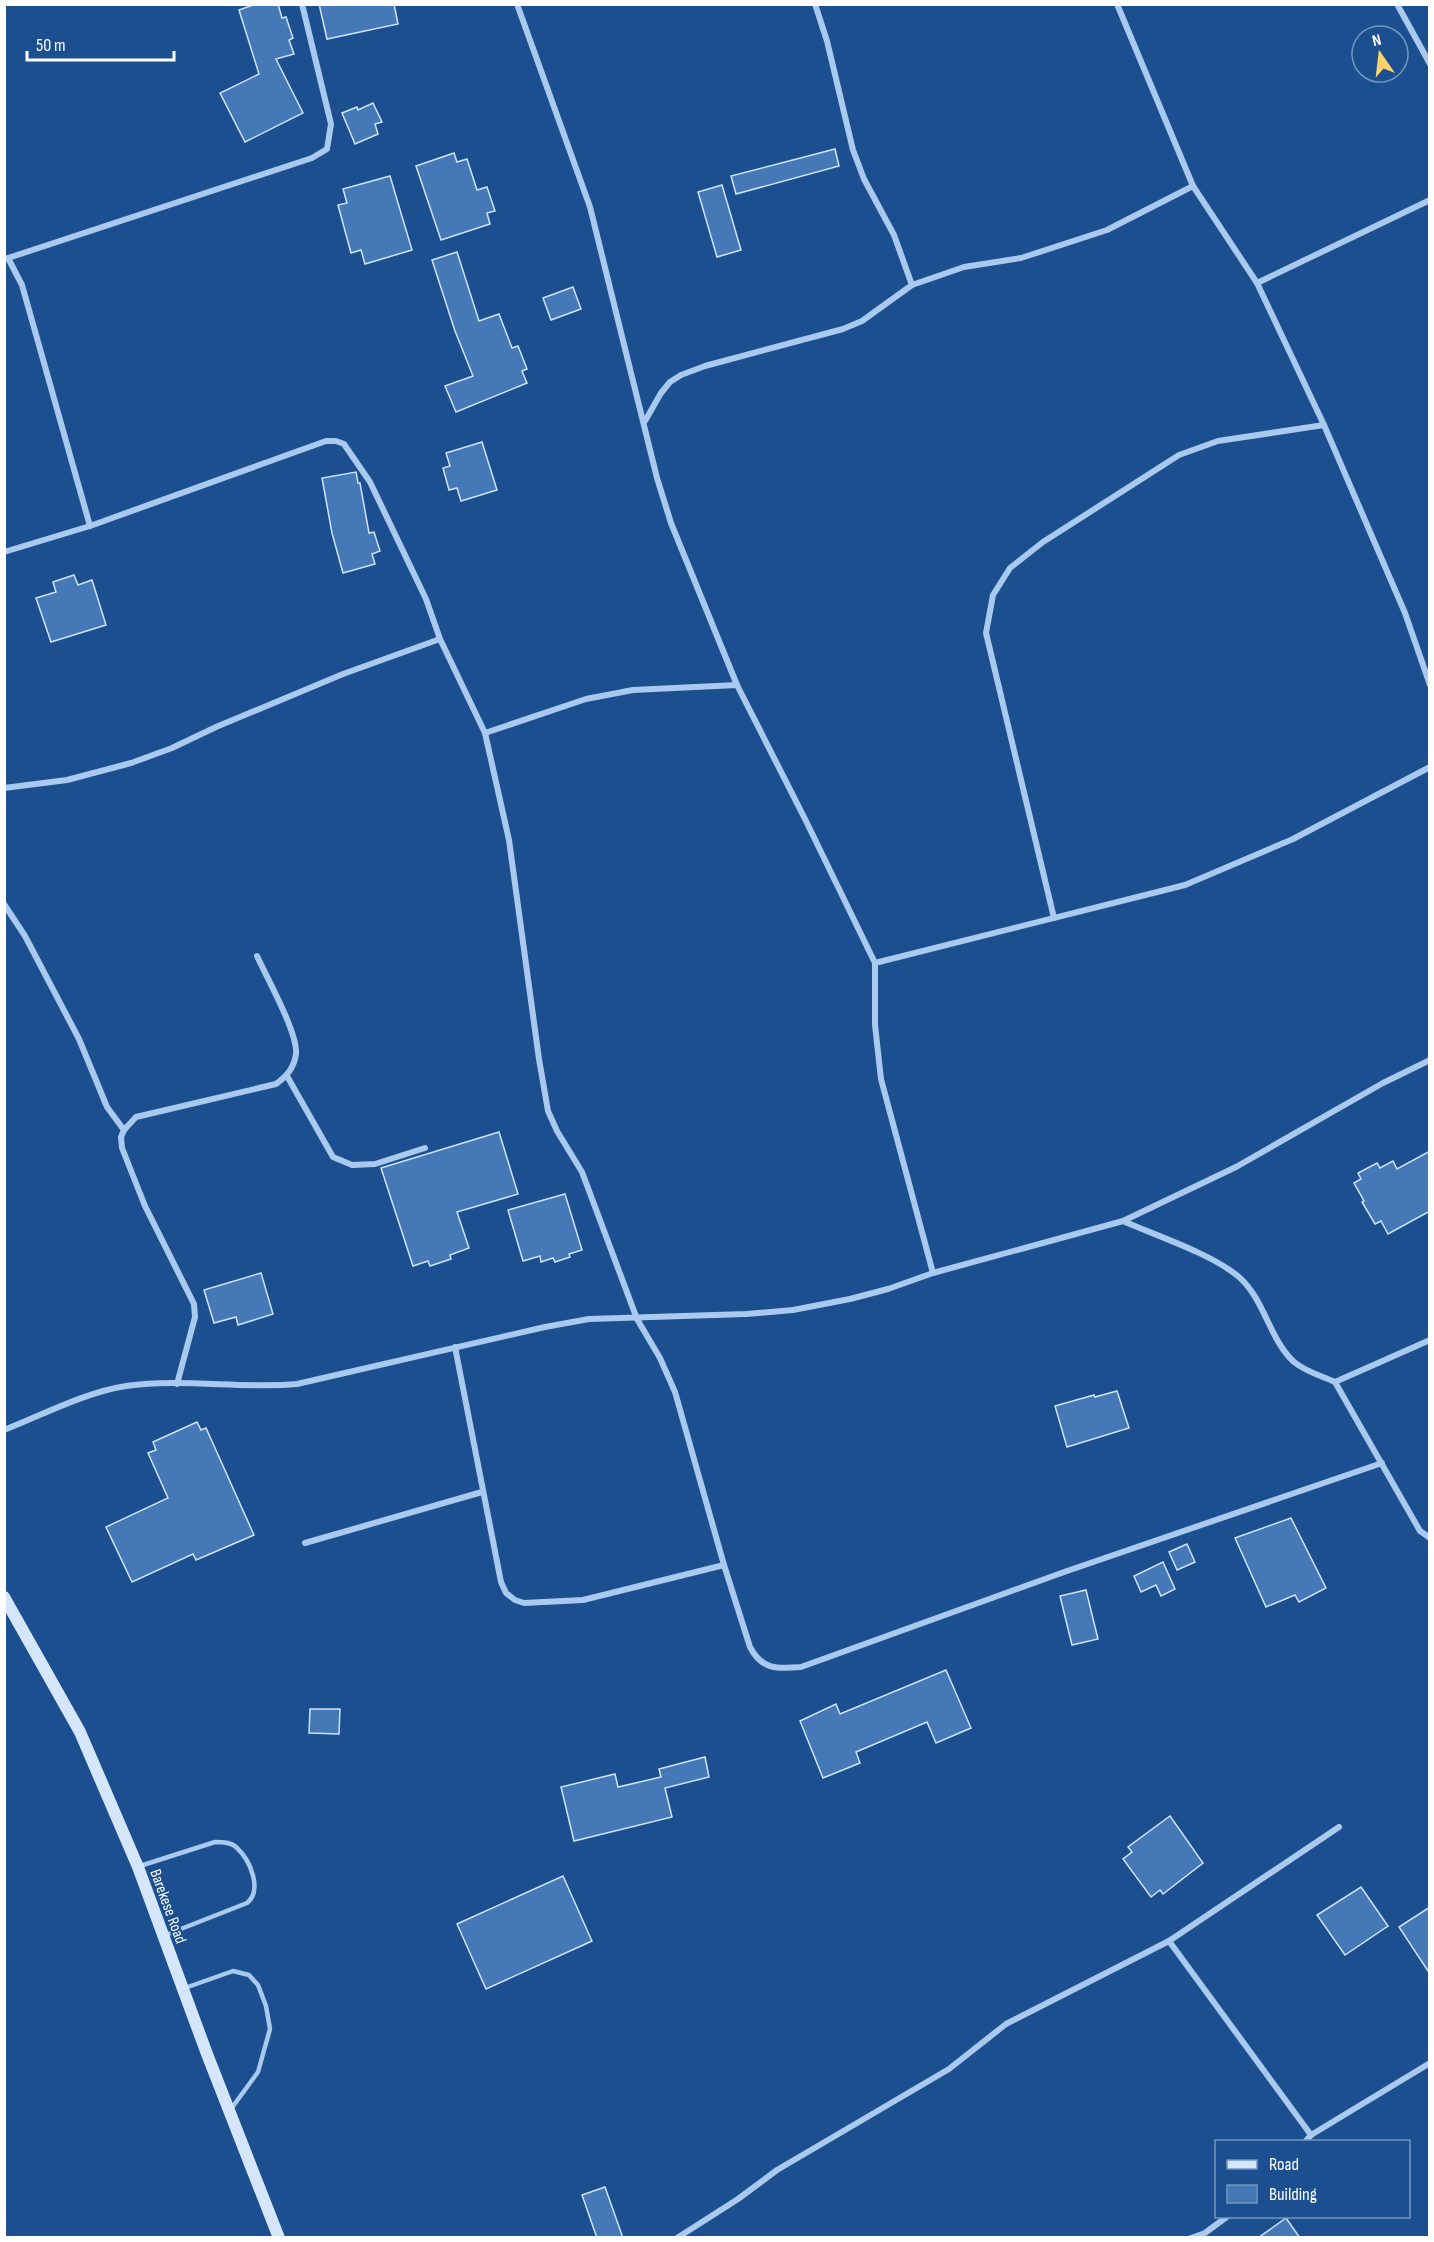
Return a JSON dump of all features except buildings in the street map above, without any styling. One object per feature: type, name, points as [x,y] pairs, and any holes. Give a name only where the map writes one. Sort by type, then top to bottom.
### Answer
[{"type":"main road","name":"Barekese Road","points":[[4,1597],[80,1732],[138,1867],[279,2238]]},
{"type":"street","points":[[90,526],[22,285],[6,258],[312,158],[327,148],[331,124],[302,4]]},
{"type":"street","points":[[517,4],[590,207],[645,421],[657,478],[672,523],[737,685],[875,963],[875,1025],[881,1079],[933,1273]]},
{"type":"street","points":[[815,4],[827,41],[853,150],[864,179],[894,235],[912,285]]},
{"type":"street","points":[[1117,4],[1193,186],[1257,283],[1324,424],[1405,613],[1430,685]]},
{"type":"street","points":[[1397,4],[1430,64]]},
{"type":"street","points":[[645,421],[661,393],[670,382],[681,375],[705,366],[843,329],[862,321],[912,285],[964,267],[1021,258],[1107,230],[1193,186]]},
{"type":"street","points":[[1257,283],[1430,200]]},
{"type":"street","points":[[1054,918],[986,633],[993,595],[1010,568],[1043,542],[1179,455],[1218,441],[1324,424]]},
{"type":"street","points":[[4,552],[90,526],[326,441],[336,441],[350,451],[374,490],[426,599],[440,639],[485,733],[509,840],[548,1111],[557,1131],[582,1172],[637,1319],[660,1358],[675,1392],[750,1647],[756,1658],[764,1665],[801,1667],[1067,1571],[1382,1463]]},
{"type":"street","points":[[4,788],[67,780],[131,763],[172,748],[343,674],[440,639]]},
{"type":"street","points":[[485,733],[586,699],[624,691],[737,685]]},
{"type":"street","points":[[875,963],[1185,885],[1293,838],[1430,767]]},
{"type":"street","points":[[4,904],[25,936],[79,1039],[107,1107],[124,1130]]},
{"type":"street","points":[[177,1384],[195,1317],[194,1304],[145,1206],[122,1148],[121,1137],[136,1117],[276,1084],[287,1076],[294,1065],[296,1051],[293,1035],[257,956]]},
{"type":"street","points":[[4,1430],[90,1396],[125,1386],[177,1384],[269,1387],[297,1384],[589,1319],[746,1314],[794,1310],[850,1299],[888,1289],[933,1273],[1123,1221],[1236,1167],[1383,1083],[1430,1060]]},
{"type":"street","points":[[287,1076],[333,1157],[352,1165],[375,1164],[425,1148]]},
{"type":"street","points":[[1123,1221],[1219,1263],[1240,1278],[1253,1293],[1284,1349],[1293,1360],[1302,1368],[1335,1382],[1420,1531],[1430,1538]]},
{"type":"street","points":[[1335,1382],[1430,1340]]},
{"type":"street","points":[[455,1347],[482,1492],[501,1582],[506,1593],[524,1603],[583,1600],[724,1564]]},
{"type":"street","points":[[305,1542],[482,1492]]},
{"type":"street","points":[[677,2238],[738,2199],[777,2170],[949,2069],[1006,2024],[1169,1941],[1339,1827]]},
{"type":"street","points":[[1169,1941],[1311,2136]]},
{"type":"street","points":[[1307,2140],[1430,2063]]},
{"type":"street","points":[[1191,2238],[1205,2233],[1227,2218]]},
{"type":"lane","points":[[138,1867],[215,1842],[224,1842],[236,1846],[246,1859],[256,1886],[254,1898],[247,1903],[163,1937]]},
{"type":"lane","points":[[183,1989],[233,1971],[249,1975],[258,1985],[266,2006],[270,2029],[258,2072],[229,2111]]}]
